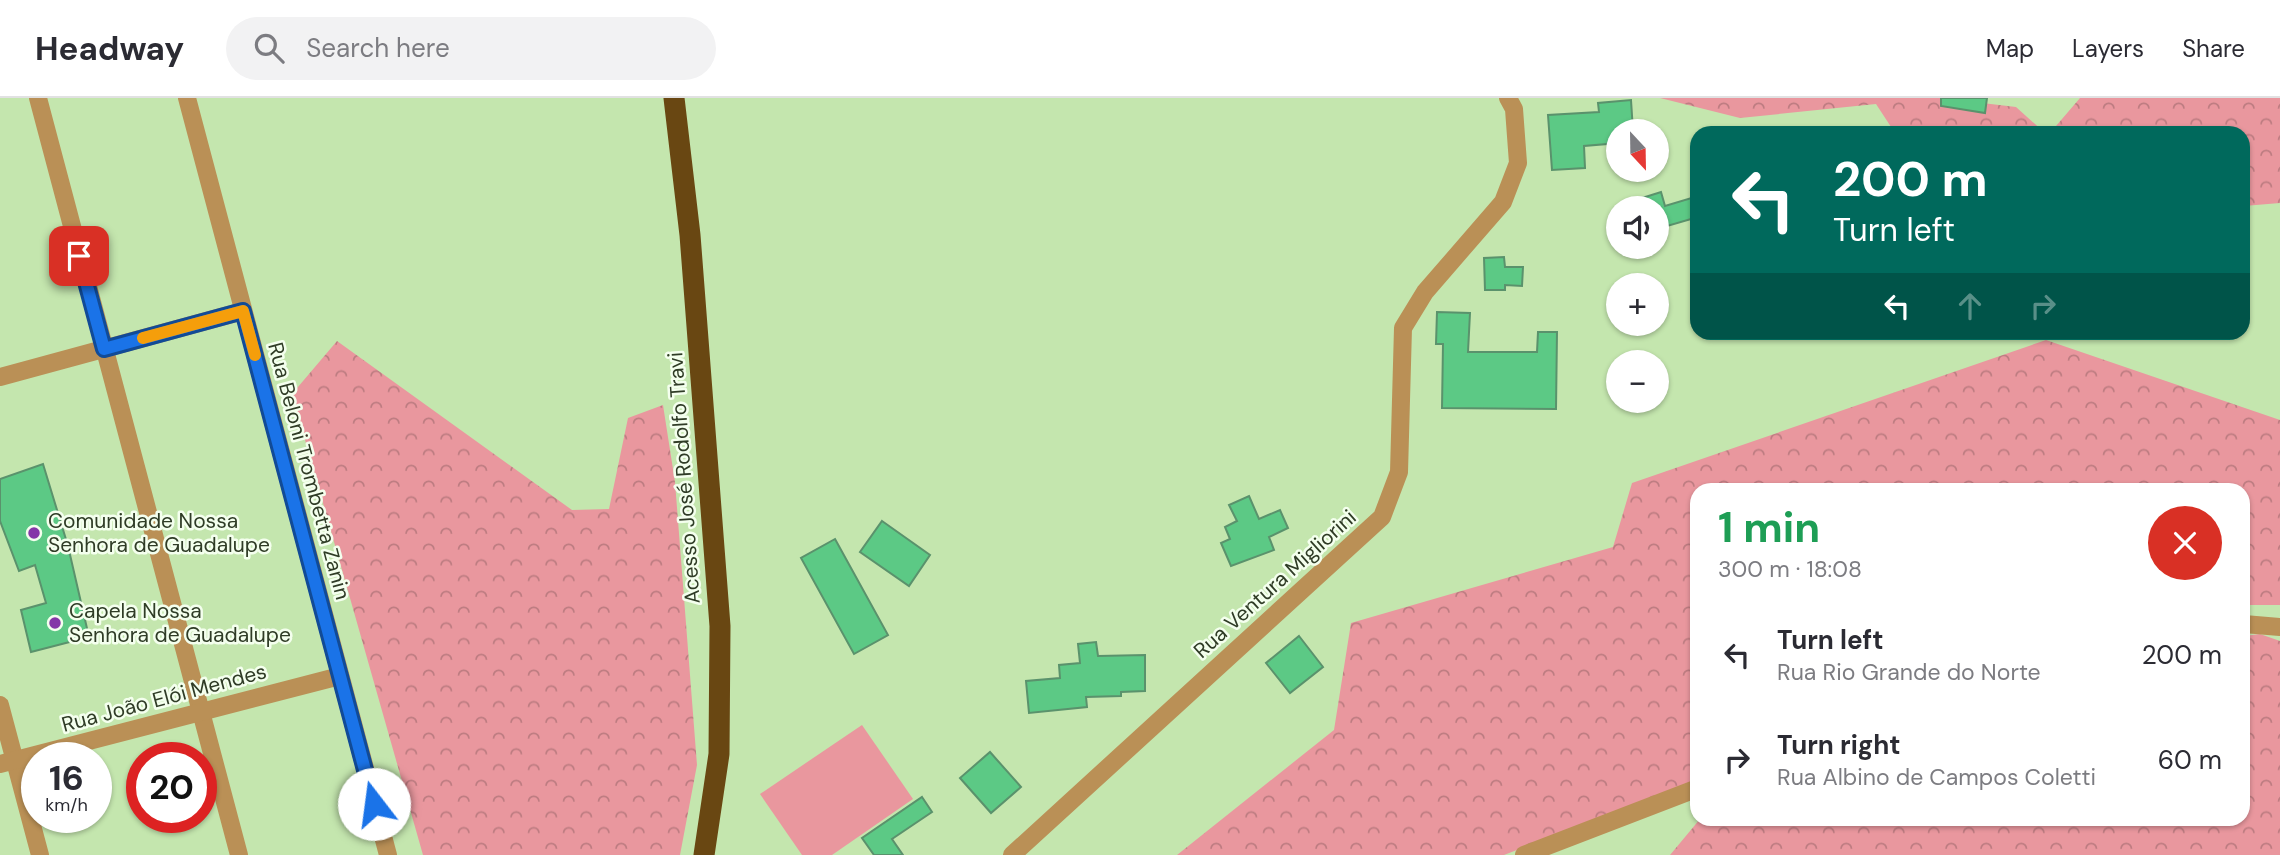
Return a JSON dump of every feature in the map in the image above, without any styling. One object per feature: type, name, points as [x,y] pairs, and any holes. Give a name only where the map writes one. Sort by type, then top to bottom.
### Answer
[{"type":"highway","name":"Acesso José Rodolfo Travi","points":[[674,98],[690,235],[720,626],[719,754],[704,855]]},
{"type":"street","points":[[38,98],[239,855]]},
{"type":"street","name":"Rua Beloni Trombetta Zanin","points":[[187,98],[388,855]]},
{"type":"street","name":"Rua Ventura Migliorini","points":[[1012,855],[1382,517],[1399,472],[1403,328],[1424,292],[1503,202],[1518,163],[1514,109],[1508,98]]},
{"type":"street","points":[[0,377],[243,311]]},
{"type":"street","points":[[2250,624],[2280,627]]},
{"type":"street","name":"Rua João Elói Mendes","points":[[7,762],[340,676]]},
{"type":"street","points":[[0,705],[7,762],[40,855]]},
{"type":"street","points":[[1524,855],[1690,791]]},
{"type":"green space","points":[[1660,98],[1940,98],[2016,107],[2037,126],[1890,126],[1876,104],[1740,118]]},
{"type":"green space","points":[[2080,98],[2280,98],[2280,203],[2250,206],[2250,126],[2056,126]]},
{"type":"green space","points":[[2046,340],[2280,420],[2280,605],[2250,605],[2250,483],[1690,483],[1690,783],[1504,855],[1177,855],[1334,730],[1351,623],[1613,547],[1632,483]]},
{"type":"green space","points":[[337,341],[572,510],[609,509],[628,418],[663,405],[675,482],[697,765],[680,855],[423,855],[292,394]]},
{"type":"green space","points":[[2260,634],[2280,641],[2280,855],[1670,855],[1694,826],[2250,826],[2250,635]]},
{"type":"green space","points":[[862,725],[913,799],[832,855],[802,855],[760,794]]},
{"type":"building","points":[[1941,98],[1987,98],[1985,113],[1941,106]]},
{"type":"building","points":[[1631,100],[1632,119],[1606,119],[1606,144],[1584,146],[1585,168],[1552,170],[1548,115],[1599,112],[1598,103]]},
{"type":"building","points":[[1690,198],[1690,219],[1669,225],[1669,205]]},
{"type":"building","points":[[1504,257],[1505,267],[1523,267],[1522,286],[1505,285],[1505,290],[1485,290],[1484,258]]},
{"type":"building","points":[[1437,312],[1470,313],[1468,352],[1537,352],[1538,332],[1557,332],[1556,409],[1442,408],[1443,344],[1436,344]]},
{"type":"building","name":"Comunidade Nossa Senhora de Guadalupe","points":[[43,464],[68,546],[89,637],[31,652],[21,610],[46,603],[35,565],[19,571],[0,521],[0,479]]},
{"type":"building","points":[[1249,496],[1259,519],[1280,510],[1288,528],[1269,537],[1274,550],[1231,566],[1221,543],[1230,539],[1225,527],[1237,521],[1229,505]]},
{"type":"building","points":[[882,521],[930,555],[909,586],[860,552]]},
{"type":"building","points":[[835,539],[888,635],[854,654],[801,558]]},
{"type":"building","points":[[1299,636],[1323,667],[1290,693],[1266,663]]},
{"type":"building","points":[[1096,642],[1098,656],[1145,655],[1145,691],[1121,692],[1121,696],[1086,697],[1087,707],[1029,713],[1026,681],[1060,678],[1059,665],[1080,663],[1078,644]]},
{"type":"building","points":[[990,752],[1021,787],[991,813],[960,778]]},
{"type":"building","points":[[922,797],[932,812],[892,839],[903,855],[874,855],[862,838]]},
{"type":"slow traffic","points":[[143,338],[243,311],[255,355]]},
{"type":"place","name":"Comunidade Nossa Senhora de Guadalupe","points":[[34,533]]},
{"type":"place","name":"Capela Nossa Senhora de Guadalupe","points":[[55,623]]},
{"type":"route","points":[[79,256],[104,349],[243,311],[374,804]]}]
